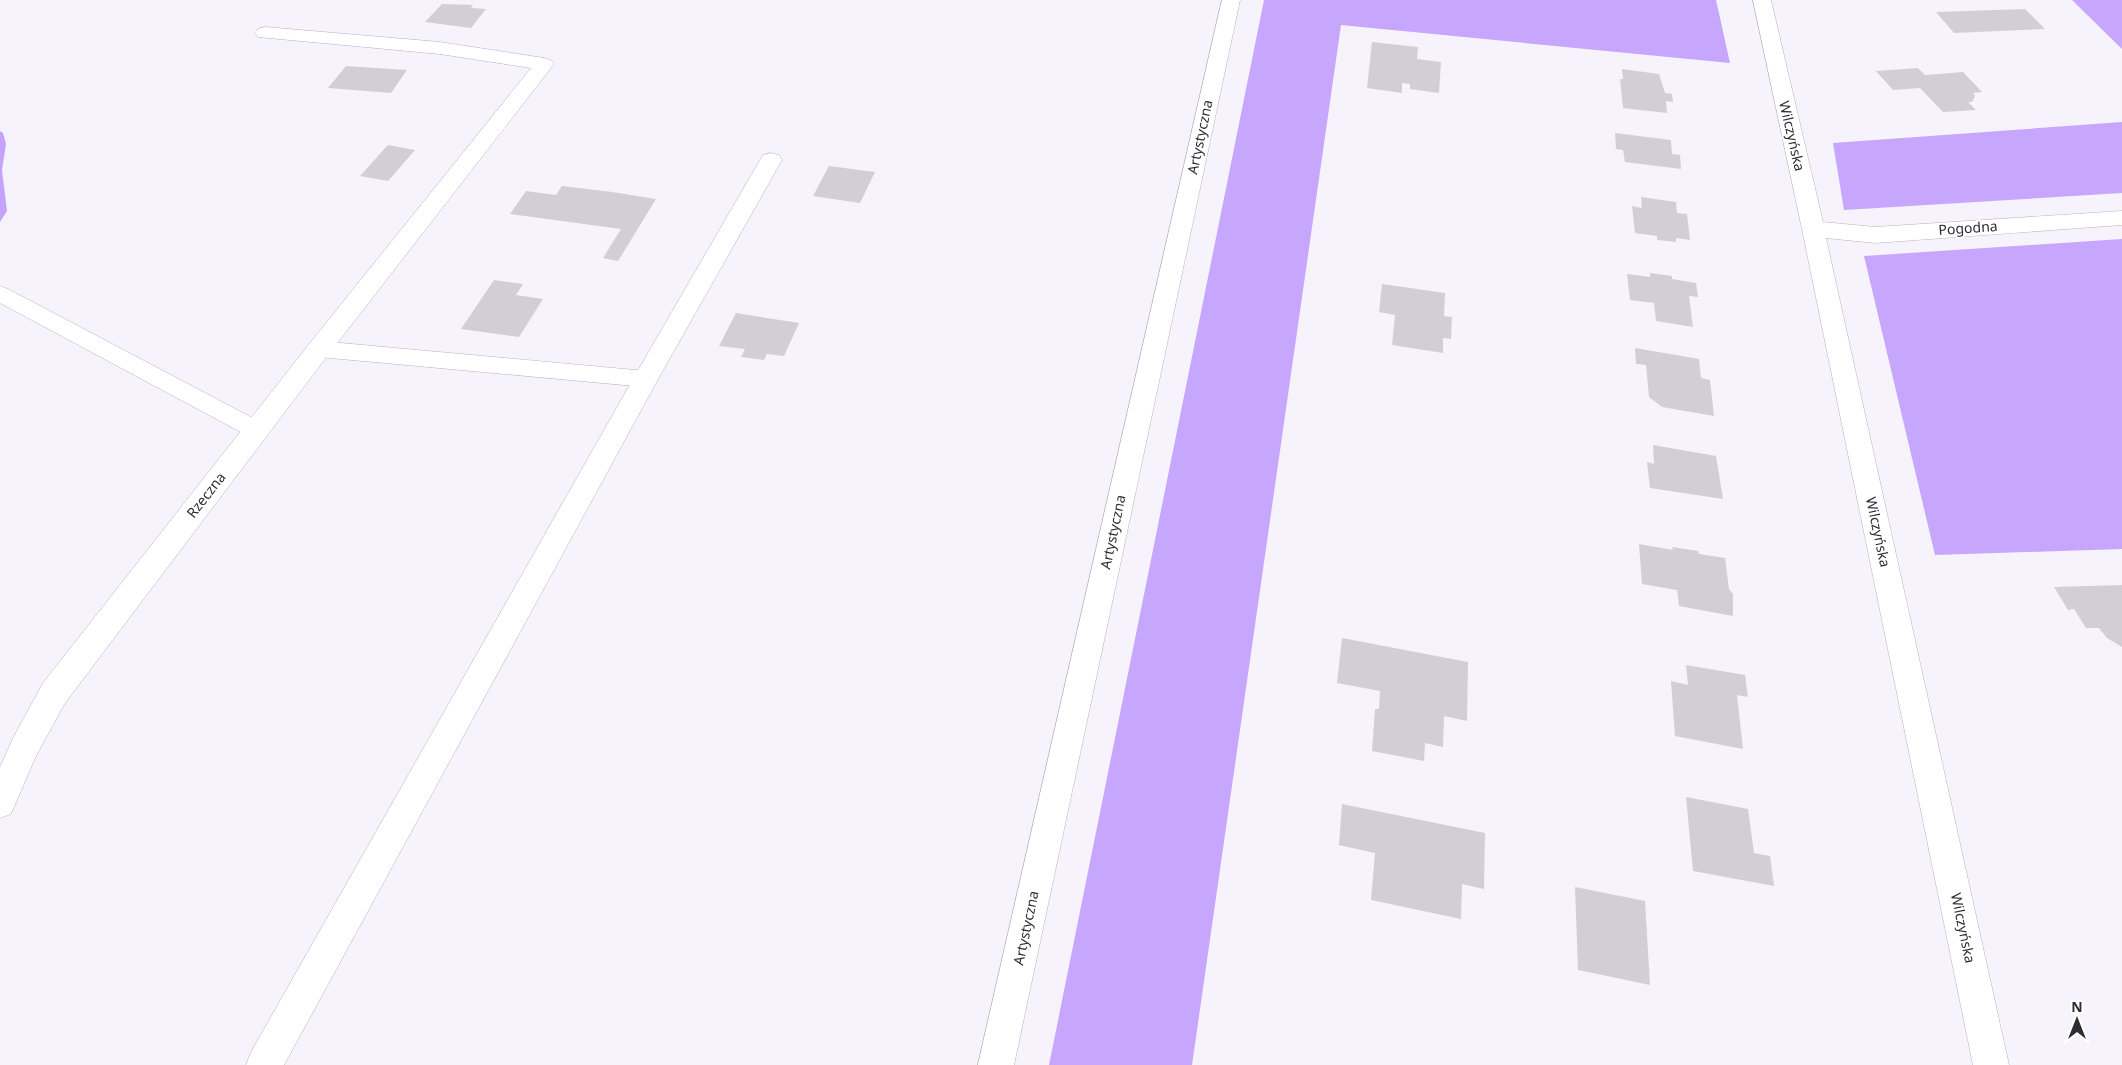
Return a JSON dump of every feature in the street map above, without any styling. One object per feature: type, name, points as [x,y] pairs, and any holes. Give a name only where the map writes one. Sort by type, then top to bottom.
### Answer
[{"type":"street","name":"Artystyczna","points":[[996,1065],[1230,0]]},
{"type":"street","name":"Wilczyńska","points":[[1762,0],[1813,230],[1991,1065]]},
{"type":"street","name":"Rzeczna","points":[[0,803],[24,748],[54,693],[319,349],[544,64],[440,48],[265,33]]},
{"type":"street","points":[[264,1065],[646,379],[771,160]]},
{"type":"street","name":"Pogodna","points":[[1813,230],[1875,234],[2122,218]]},
{"type":"lane","points":[[0,294],[256,430]]},
{"type":"lane","points":[[319,349],[646,379]]},
{"type":"shaded area","points":[[1264,0],[1716,0],[1730,63],[1341,25],[1192,1065],[1049,1065]]},
{"type":"shaded area","points":[[2072,0],[2122,0],[2122,49]]},
{"type":"shaded area","points":[[2122,122],[2122,193],[1844,210],[1833,143]]},
{"type":"shaded area","points":[[0,131],[3,133],[6,144],[2,170],[7,211],[0,222]]},
{"type":"shaded area","points":[[2122,239],[2122,549],[1935,555],[1864,256]]},
{"type":"building","points":[[442,4],[473,5],[471,8],[486,9],[471,28],[425,22]]},
{"type":"building","points":[[2025,9],[2045,29],[1954,33],[1936,12]]},
{"type":"building","points":[[1372,42],[1418,47],[1417,59],[1441,62],[1439,93],[1410,89],[1410,84],[1402,83],[1402,93],[1367,88]]},
{"type":"building","points":[[346,66],[407,70],[391,93],[328,88]]},
{"type":"building","points":[[1918,68],[1925,75],[1963,72],[1982,92],[1973,93],[1975,96],[1972,102],[1968,102],[1976,110],[1943,112],[1920,88],[1893,90],[1876,71]]},
{"type":"building","points":[[1622,69],[1659,74],[1665,93],[1672,94],[1673,102],[1666,101],[1667,113],[1623,108],[1620,79],[1623,79]]},
{"type":"building","points":[[1615,133],[1671,140],[1672,154],[1680,155],[1681,169],[1625,162],[1623,150],[1616,149]]},
{"type":"building","points":[[388,145],[415,150],[388,181],[360,176]]},
{"type":"building","points":[[829,166],[875,172],[860,203],[813,196]]},
{"type":"building","points":[[562,186],[656,199],[618,261],[603,258],[621,229],[510,214],[526,191],[556,195]]},
{"type":"building","points":[[1641,197],[1676,202],[1677,213],[1687,214],[1690,240],[1676,238],[1676,242],[1657,240],[1657,236],[1635,233],[1632,206],[1642,208]]},
{"type":"building","points":[[1650,273],[1672,276],[1672,279],[1696,283],[1698,297],[1689,296],[1693,327],[1656,321],[1654,303],[1630,300],[1627,274],[1650,277]]},
{"type":"building","points":[[494,280],[523,284],[516,295],[543,299],[519,337],[461,329]]},
{"type":"building","points":[[1382,284],[1445,293],[1444,316],[1452,317],[1451,339],[1443,338],[1443,353],[1392,345],[1395,315],[1379,312]]},
{"type":"building","points":[[736,313],[799,323],[784,356],[767,354],[764,360],[741,357],[745,349],[719,346]]},
{"type":"building","points":[[1635,348],[1699,359],[1701,378],[1710,380],[1714,416],[1662,407],[1649,397],[1646,365],[1636,364]]},
{"type":"building","points":[[1653,445],[1716,456],[1723,499],[1650,488],[1647,462],[1654,464]]},
{"type":"building","points":[[1639,544],[1673,550],[1672,547],[1698,551],[1699,554],[1725,558],[1729,589],[1733,594],[1733,616],[1679,606],[1677,590],[1642,584]]},
{"type":"building","points":[[2122,585],[2122,647],[2107,638],[2099,628],[2086,628],[2074,609],[2068,610],[2054,587]]},
{"type":"building","points":[[1342,638],[1468,662],[1467,721],[1444,716],[1443,747],[1425,743],[1424,761],[1372,751],[1375,709],[1379,709],[1380,691],[1337,683]]},
{"type":"building","points":[[1686,665],[1745,675],[1748,697],[1737,695],[1743,749],[1675,736],[1671,681],[1688,685]]},
{"type":"building","points":[[1686,797],[1748,809],[1754,853],[1770,856],[1774,886],[1693,871]]},
{"type":"building","points":[[1342,804],[1485,833],[1484,889],[1462,884],[1461,919],[1371,900],[1375,853],[1339,845]]},
{"type":"building","points":[[1575,887],[1645,901],[1650,985],[1578,970]]}]
